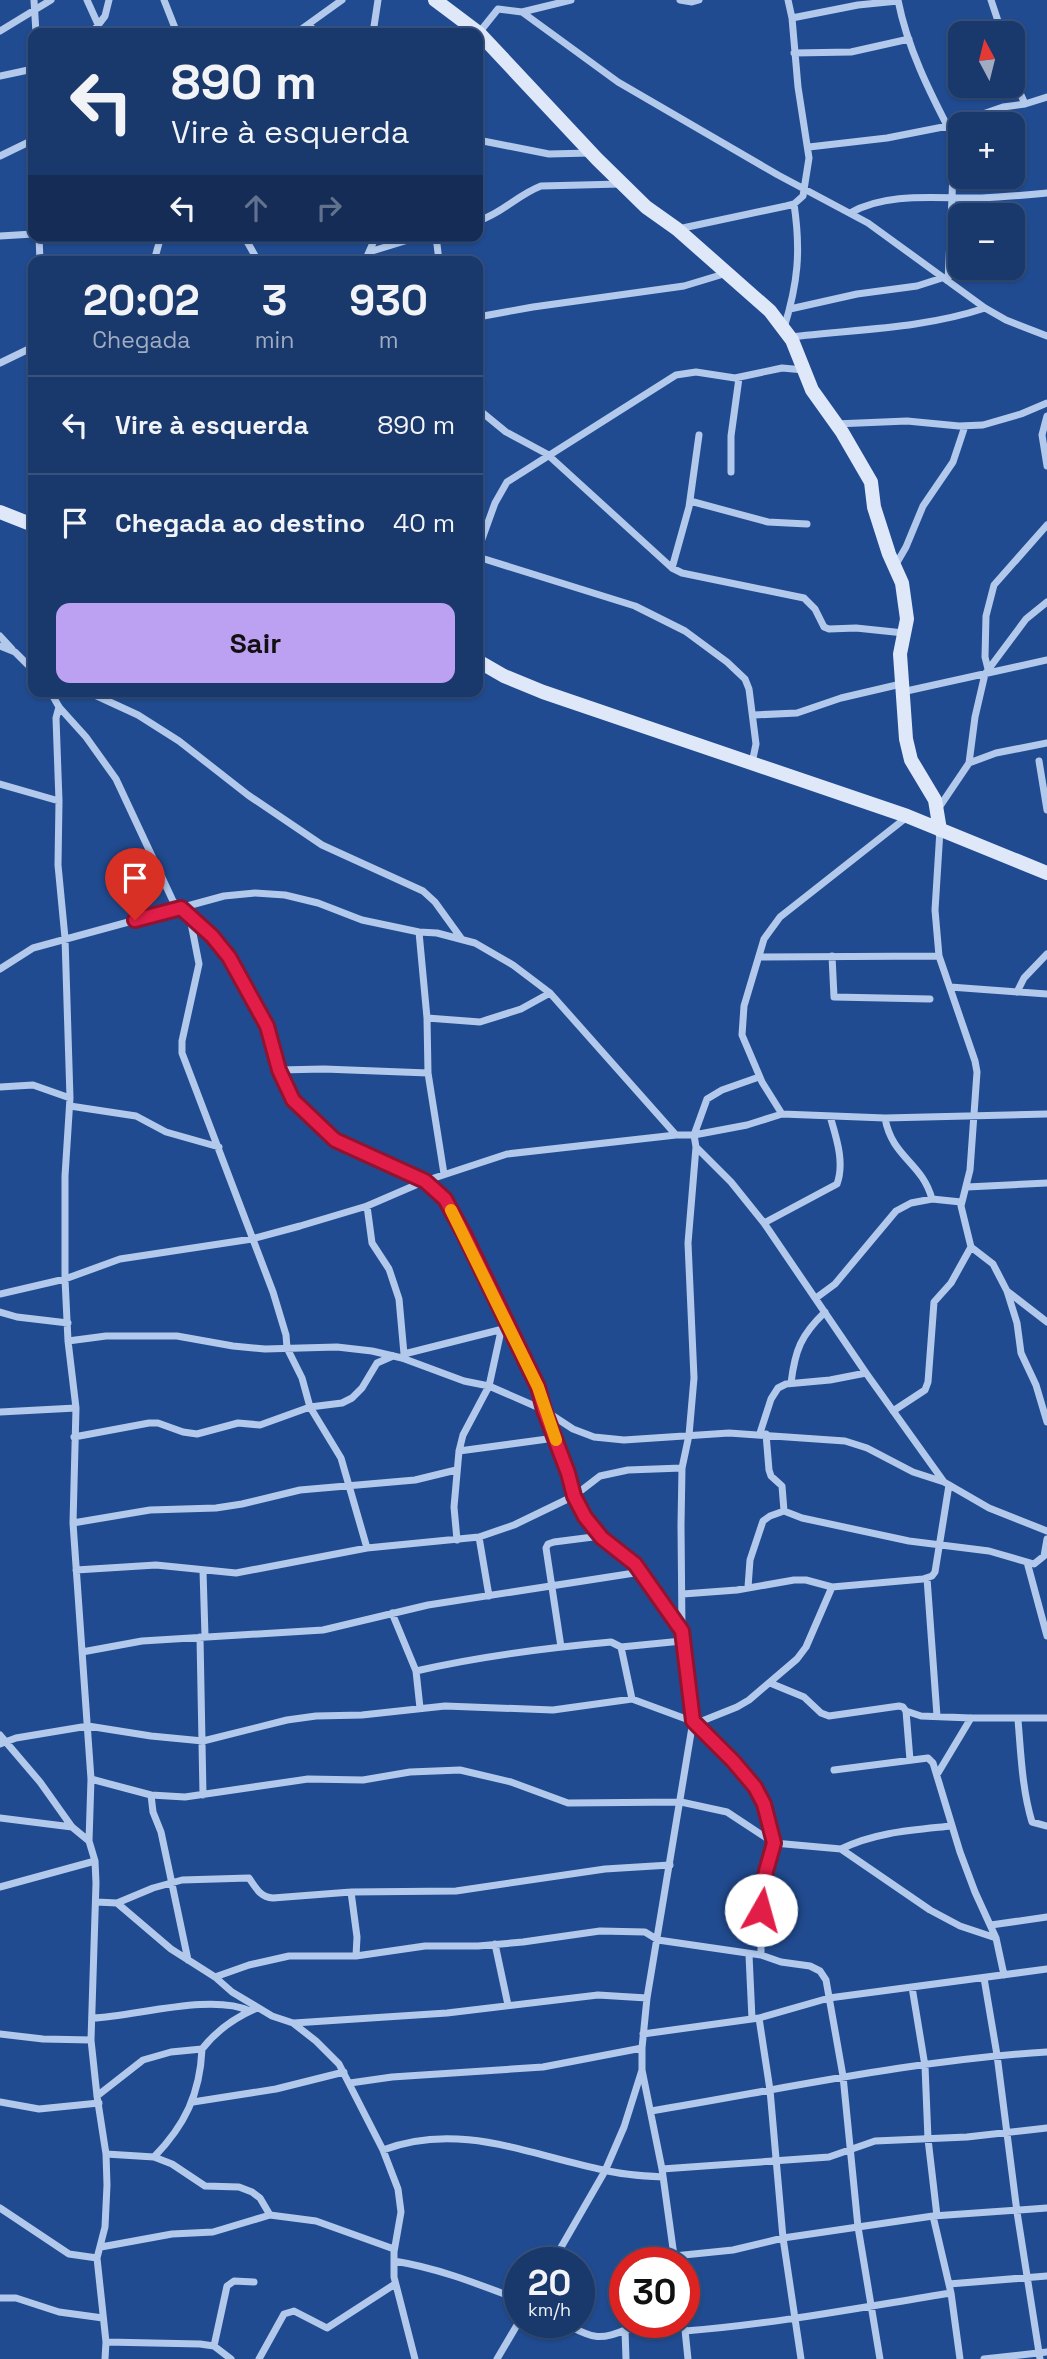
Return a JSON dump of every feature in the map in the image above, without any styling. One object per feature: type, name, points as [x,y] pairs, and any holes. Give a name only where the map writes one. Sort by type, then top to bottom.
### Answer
[{"type":"street","points":[[0,31],[34,4],[51,0]]},
{"type":"street","points":[[87,0],[100,28]]},
{"type":"street","points":[[96,28],[104,16],[109,0]]},
{"type":"street","points":[[164,0],[175,28]]},
{"type":"street","points":[[303,28],[342,0]]},
{"type":"street","points":[[374,28],[378,0]]},
{"type":"street","points":[[435,0],[469,28]]},
{"type":"street","points":[[483,28],[503,0]]},
{"type":"street","points":[[498,9],[522,12],[571,0]]},
{"type":"street","points":[[680,0],[699,0]]},
{"type":"street","points":[[677,229],[793,204],[803,196],[809,147],[788,0]]},
{"type":"street","points":[[991,0],[998,21]]},
{"type":"street","points":[[792,18],[858,5],[898,1],[909,39],[948,126],[887,138],[809,147]]},
{"type":"street","points":[[34,4],[36,28]]},
{"type":"street","points":[[522,12],[618,82],[868,223],[985,308],[1006,320],[1047,335]]},
{"type":"street","points":[[310,23],[312,28]]},
{"type":"street","points":[[794,53],[851,52],[909,39]]},
{"type":"street","points":[[483,40],[646,207],[677,229],[770,311],[787,333],[812,390],[871,482],[874,507],[906,599],[907,619],[900,654],[906,739],[911,760],[935,800],[937,809],[940,830],[935,910],[939,956],[977,1072],[967,1187],[961,1202],[971,1247],[993,1264],[1007,1291],[1017,1323],[1021,1353],[1036,1385],[1047,1422]]},
{"type":"street","points":[[0,76],[28,68]]},
{"type":"street","points":[[989,112],[1047,96]]},
{"type":"street","points":[[1022,98],[1025,104]]},
{"type":"street","points":[[483,141],[549,154],[591,153]]},
{"type":"street","points":[[0,156],[28,142]]},
{"type":"street","points":[[483,219],[499,213],[531,189],[541,186],[624,184]]},
{"type":"street","points":[[945,280],[952,189]]},
{"type":"street","points":[[850,213],[862,206],[881,201],[1047,193]]},
{"type":"street","points":[[787,333],[795,294],[798,250],[793,204]]},
{"type":"street","points":[[0,236],[28,234]]},
{"type":"street","points":[[367,256],[373,242]]},
{"type":"street","points":[[369,252],[402,242]]},
{"type":"street","points":[[483,316],[684,286],[727,273]]},
{"type":"street","points":[[790,309],[857,294],[945,280]]},
{"type":"street","points":[[787,333],[913,326],[985,308]]},
{"type":"street","points":[[0,363],[28,349]]},
{"type":"street","points":[[483,537],[500,491],[507,482],[547,454],[683,373],[696,372],[739,378],[782,368],[804,370]]},
{"type":"street","points":[[731,472],[731,436],[739,378]]},
{"type":"street","points":[[835,424],[907,421],[984,425],[1047,403]]},
{"type":"street","points":[[483,413],[506,432],[547,454],[672,568],[682,573],[804,598],[828,629],[856,628],[905,634]]},
{"type":"street","points":[[1047,416],[1042,435],[1047,466]]},
{"type":"street","points":[[894,569],[923,506],[953,462],[965,426]]},
{"type":"street","points":[[672,568],[690,501],[699,435]]},
{"type":"street","points":[[690,501],[768,522],[807,524]]},
{"type":"street","points":[[0,512],[28,523]]},
{"type":"street","points":[[987,671],[986,616],[995,585],[1047,525]]},
{"type":"street","points":[[483,559],[635,606],[685,631],[727,662],[745,679],[750,689],[756,744],[752,764]]},
{"type":"street","points":[[937,809],[969,763],[975,717],[987,671],[1026,619],[1047,602]]},
{"type":"street","points":[[0,636],[28,664]]},
{"type":"street","points":[[0,646],[15,652]]},
{"type":"street","points":[[754,715],[797,713],[841,698],[1047,660]]},
{"type":"street","points":[[483,665],[543,692],[956,834],[1047,873]]},
{"type":"street","points":[[53,697],[116,779],[169,894],[212,936],[229,957],[267,1026],[279,1070],[293,1100],[335,1140],[425,1181],[445,1199],[464,1234],[504,1328],[538,1387],[574,1496],[585,1517],[601,1536],[635,1564],[682,1631]]},
{"type":"street","points":[[99,697],[138,715],[179,741],[248,795],[322,845],[423,891],[462,939]]},
{"type":"street","points":[[59,707],[56,718],[58,865],[65,938],[70,1102],[65,1176],[65,1279],[68,1341],[76,1409],[73,1523],[88,1726],[89,1840],[95,1861],[91,2040],[106,2154],[105,2227],[97,2258],[106,2342],[105,2359]]},
{"type":"street","points":[[969,763],[996,753],[1047,743]]},
{"type":"street","points":[[1039,761],[1047,810]]},
{"type":"street","points":[[0,784],[59,802]]},
{"type":"street","points":[[782,1114],[759,1077],[741,1026],[744,1006],[764,939],[780,917],[907,816]]},
{"type":"street","points":[[0,969],[33,948],[224,895],[285,895],[318,902],[362,920],[462,939],[513,965],[550,993],[676,1135]]},
{"type":"street","points":[[437,933],[446,916]]},
{"type":"street","points":[[190,917],[199,964],[183,1041],[183,1054],[273,1292],[286,1335],[287,1348],[302,1378],[310,1407],[335,1445],[367,1548]]},
{"type":"street","points":[[419,932],[427,1018],[428,1073],[444,1174]]},
{"type":"street","points":[[1017,992],[1024,978],[1047,954]]},
{"type":"street","points":[[832,956],[834,997],[929,999]]},
{"type":"street","points":[[758,957],[939,956]]},
{"type":"street","points":[[950,987],[1047,994]]},
{"type":"street","points":[[427,1018],[480,1022],[521,1009],[550,993]]},
{"type":"street","points":[[279,1070],[428,1073]]},
{"type":"street","points":[[672,2247],[662,2173],[642,2070],[642,2048],[647,1998],[695,1722],[682,1641],[682,1468],[689,1435],[694,1378],[688,1243],[696,1147],[694,1135],[707,1099],[722,1090],[759,1077]]},
{"type":"street","points":[[0,1087],[33,1085],[70,1102],[136,1116],[166,1132],[219,1147]]},
{"type":"street","points":[[0,1294],[65,1279],[120,1259],[252,1238],[367,1206],[425,1181],[507,1154],[694,1135],[747,1125],[782,1114],[885,1118],[1047,1114]]},
{"type":"street","points":[[764,1223],[837,1184],[841,1175],[839,1150],[830,1116]]},
{"type":"street","points":[[885,1118],[894,1144],[921,1174],[932,1199]]},
{"type":"street","points":[[682,1594],[794,1580],[806,1580],[832,1587],[927,1578],[935,1572],[947,1484],[866,1373],[764,1223],[731,1182],[696,1147]]},
{"type":"street","points":[[967,1187],[1047,1183]]},
{"type":"street","points":[[816,1298],[835,1284],[896,1211],[911,1203],[932,1199],[961,1202]]},
{"type":"street","points":[[367,1206],[372,1243],[389,1269],[399,1299],[403,1356]]},
{"type":"street","points":[[893,1411],[925,1391],[934,1302],[951,1283],[971,1247]]},
{"type":"street","points":[[1007,1291],[1047,1322]]},
{"type":"street","points":[[0,1312],[17,1317],[68,1323]]},
{"type":"street","points":[[791,1383],[794,1359],[801,1340],[808,1328],[825,1312]]},
{"type":"street","points":[[68,1341],[106,1336],[177,1336],[265,1349],[337,1347],[403,1356],[504,1328]]},
{"type":"street","points":[[457,1540],[454,1507],[459,1451],[463,1435],[489,1386],[504,1328]]},
{"type":"street","points":[[74,1437],[149,1423],[197,1434],[238,1423],[260,1425],[310,1407],[333,1405],[352,1398],[362,1388],[377,1363],[393,1356]]},
{"type":"street","points":[[403,1356],[444,1375],[489,1386],[544,1410],[573,1429],[594,1437],[624,1440],[689,1435],[763,1434],[845,1441],[877,1452],[913,1472],[947,1484],[989,1508],[1047,1531]]},
{"type":"street","points":[[784,1511],[782,1486],[771,1476],[763,1434],[771,1399],[778,1388],[791,1383],[830,1380],[866,1373]]},
{"type":"street","points":[[0,1412],[76,1409]]},
{"type":"street","points":[[459,1451],[555,1438]]},
{"type":"street","points":[[76,1570],[156,1565],[236,1573],[367,1548],[479,1537],[514,1525],[574,1496],[600,1476],[628,1470],[682,1468]]},
{"type":"street","points":[[73,1523],[150,1510],[216,1508],[300,1490],[349,1484],[394,1483],[456,1470]]},
{"type":"street","points":[[748,1587],[750,1560],[764,1521],[784,1511],[802,1518],[939,1546],[989,1551],[1034,1564],[1040,1562],[1044,1556],[1047,1539]]},
{"type":"street","points":[[561,1647],[546,1548],[548,1544],[601,1536]]},
{"type":"street","points":[[479,1537],[489,1596]]},
{"type":"street","points":[[1027,1562],[1047,1636]]},
{"type":"street","points":[[203,1571],[203,1795]]},
{"type":"street","points":[[82,1652],[142,1641],[323,1630],[428,1605],[641,1572]]},
{"type":"street","points":[[927,1578],[937,1716]]},
{"type":"street","points":[[695,1722],[737,1707],[797,1659],[806,1647],[832,1587]]},
{"type":"street","points":[[392,1613],[416,1671],[420,1708]]},
{"type":"street","points":[[416,1671],[462,1661],[561,1647],[611,1642],[621,1647],[682,1641]]},
{"type":"street","points":[[621,1647],[632,1699]]},
{"type":"street","points":[[769,1683],[804,1697],[821,1713],[830,1716],[899,1706],[921,1716],[1018,1720],[1047,1718]]},
{"type":"street","points":[[2,1740],[88,1726],[203,1741],[287,1720],[316,1716],[473,1706],[553,1710],[632,1699],[695,1722],[755,1787],[764,1804],[774,1843],[762,1900],[761,1955]]},
{"type":"street","points":[[906,1711],[910,1760]]},
{"type":"street","points":[[938,1773],[971,1718]]},
{"type":"street","points":[[1018,1720],[1025,1791],[1032,1822],[1047,1826]]},
{"type":"street","points":[[2,1740],[40,1782],[72,1827],[89,1840]]},
{"type":"street","points":[[834,1770],[928,1758],[933,1763],[951,1826],[975,1892],[996,1938],[1004,1975]]},
{"type":"street","points":[[90,1779],[151,1795],[185,1797],[308,1779],[363,1780],[445,1769],[475,1772],[568,1803],[681,1802],[727,1812],[774,1843],[841,1849],[930,1910],[961,1926],[996,1938]]},
{"type":"street","points":[[151,1795],[188,1960]]},
{"type":"street","points":[[0,1818],[72,1827]]},
{"type":"street","points":[[841,1849],[884,1834],[951,1826]]},
{"type":"street","points":[[0,1887],[95,1861]]},
{"type":"street","points":[[96,1902],[117,1903],[171,1882],[249,1878],[258,1892],[273,1898],[351,1892],[456,1891],[605,1869],[670,1865]]},
{"type":"street","points":[[351,1892],[358,1937],[356,1956]]},
{"type":"street","points":[[117,1903],[171,1949],[215,1977],[253,2009]]},
{"type":"street","points":[[991,1925],[1047,1917]]},
{"type":"street","points":[[215,1977],[249,1965],[289,1956],[356,1956],[425,1946],[495,1944],[600,1931],[645,1932],[658,1940],[761,1955],[780,1962],[820,1970],[826,1980],[843,2076],[858,2227],[880,2359]]},
{"type":"street","points":[[495,1944],[508,2005]]},
{"type":"street","points":[[748,1955],[755,2018],[770,2090],[783,2238],[801,2359]]},
{"type":"street","points":[[643,2034],[755,2018],[829,1998],[1047,1969]]},
{"type":"street","points":[[984,1978],[1009,2132],[1017,2211],[1042,2355],[985,2359]]},
{"type":"street","points":[[912,1987],[925,2066],[935,2216],[951,2293],[960,2359]]},
{"type":"street","points":[[293,2023],[447,2013],[598,1995],[647,1998]]},
{"type":"street","points":[[93,2018],[118,2017],[213,2003],[240,2006],[293,2023],[339,2064],[383,2150],[401,2200],[394,2249],[395,2284],[415,2359]]},
{"type":"street","points":[[154,2157],[180,2125],[193,2102],[202,2049],[222,2029],[253,2009]]},
{"type":"street","points":[[0,2034],[91,2040]]},
{"type":"street","points":[[350,2083],[392,2077],[575,2063],[642,2048]]},
{"type":"street","points":[[0,2102],[39,2109],[98,2099],[144,2060],[171,2052],[202,2049]]},
{"type":"street","points":[[651,2111],[843,2076],[998,2055],[1047,2052]]},
{"type":"street","points":[[561,2247],[606,2171],[624,2127],[642,2070]]},
{"type":"street","points":[[193,2102],[276,2089],[344,2072]]},
{"type":"street","points":[[383,2150],[430,2138],[470,2138],[522,2148],[606,2171],[662,2173],[775,2160],[829,2157],[875,2141],[1047,2128]]},
{"type":"street","points":[[106,2154],[154,2157],[172,2164],[205,2186],[239,2188],[251,2192],[260,2198],[270,2215]]},
{"type":"street","points":[[0,2207],[69,2254],[97,2258]]},
{"type":"street","points":[[700,2255],[783,2238],[935,2216],[1047,2208]]},
{"type":"street","points":[[101,2247],[172,2234],[213,2232],[270,2215],[316,2221],[394,2249]]},
{"type":"street","points":[[394,2261],[421,2265],[463,2277],[504,2294]]},
{"type":"street","points":[[949,2284],[1047,2277]]},
{"type":"street","points":[[214,2346],[227,2286],[233,2281],[254,2282]]},
{"type":"street","points":[[259,2359],[284,2314],[293,2311],[327,2328],[395,2284]]},
{"type":"street","points":[[700,2325],[795,2320],[951,2293]]},
{"type":"street","points":[[0,2298],[16,2298],[59,2312],[103,2318]]},
{"type":"street","points":[[497,2359],[509,2338]]},
{"type":"street","points":[[625,2338],[626,2359]]},
{"type":"street","points":[[685,2338],[688,2359]]},
{"type":"street","points":[[106,2342],[200,2344],[214,2346],[231,2359]]},
{"type":"slow traffic","points":[[451,1210],[538,1387],[556,1440]]},
{"type":"route","points":[[135,920],[181,908],[201,926],[229,957],[267,1026],[279,1070],[293,1100],[335,1140],[425,1181],[445,1199],[538,1387],[574,1496],[585,1517],[602,1538],[635,1564],[682,1631],[693,1721],[733,1761],[755,1787],[764,1804],[774,1843],[769,1854],[761,1910]]}]
